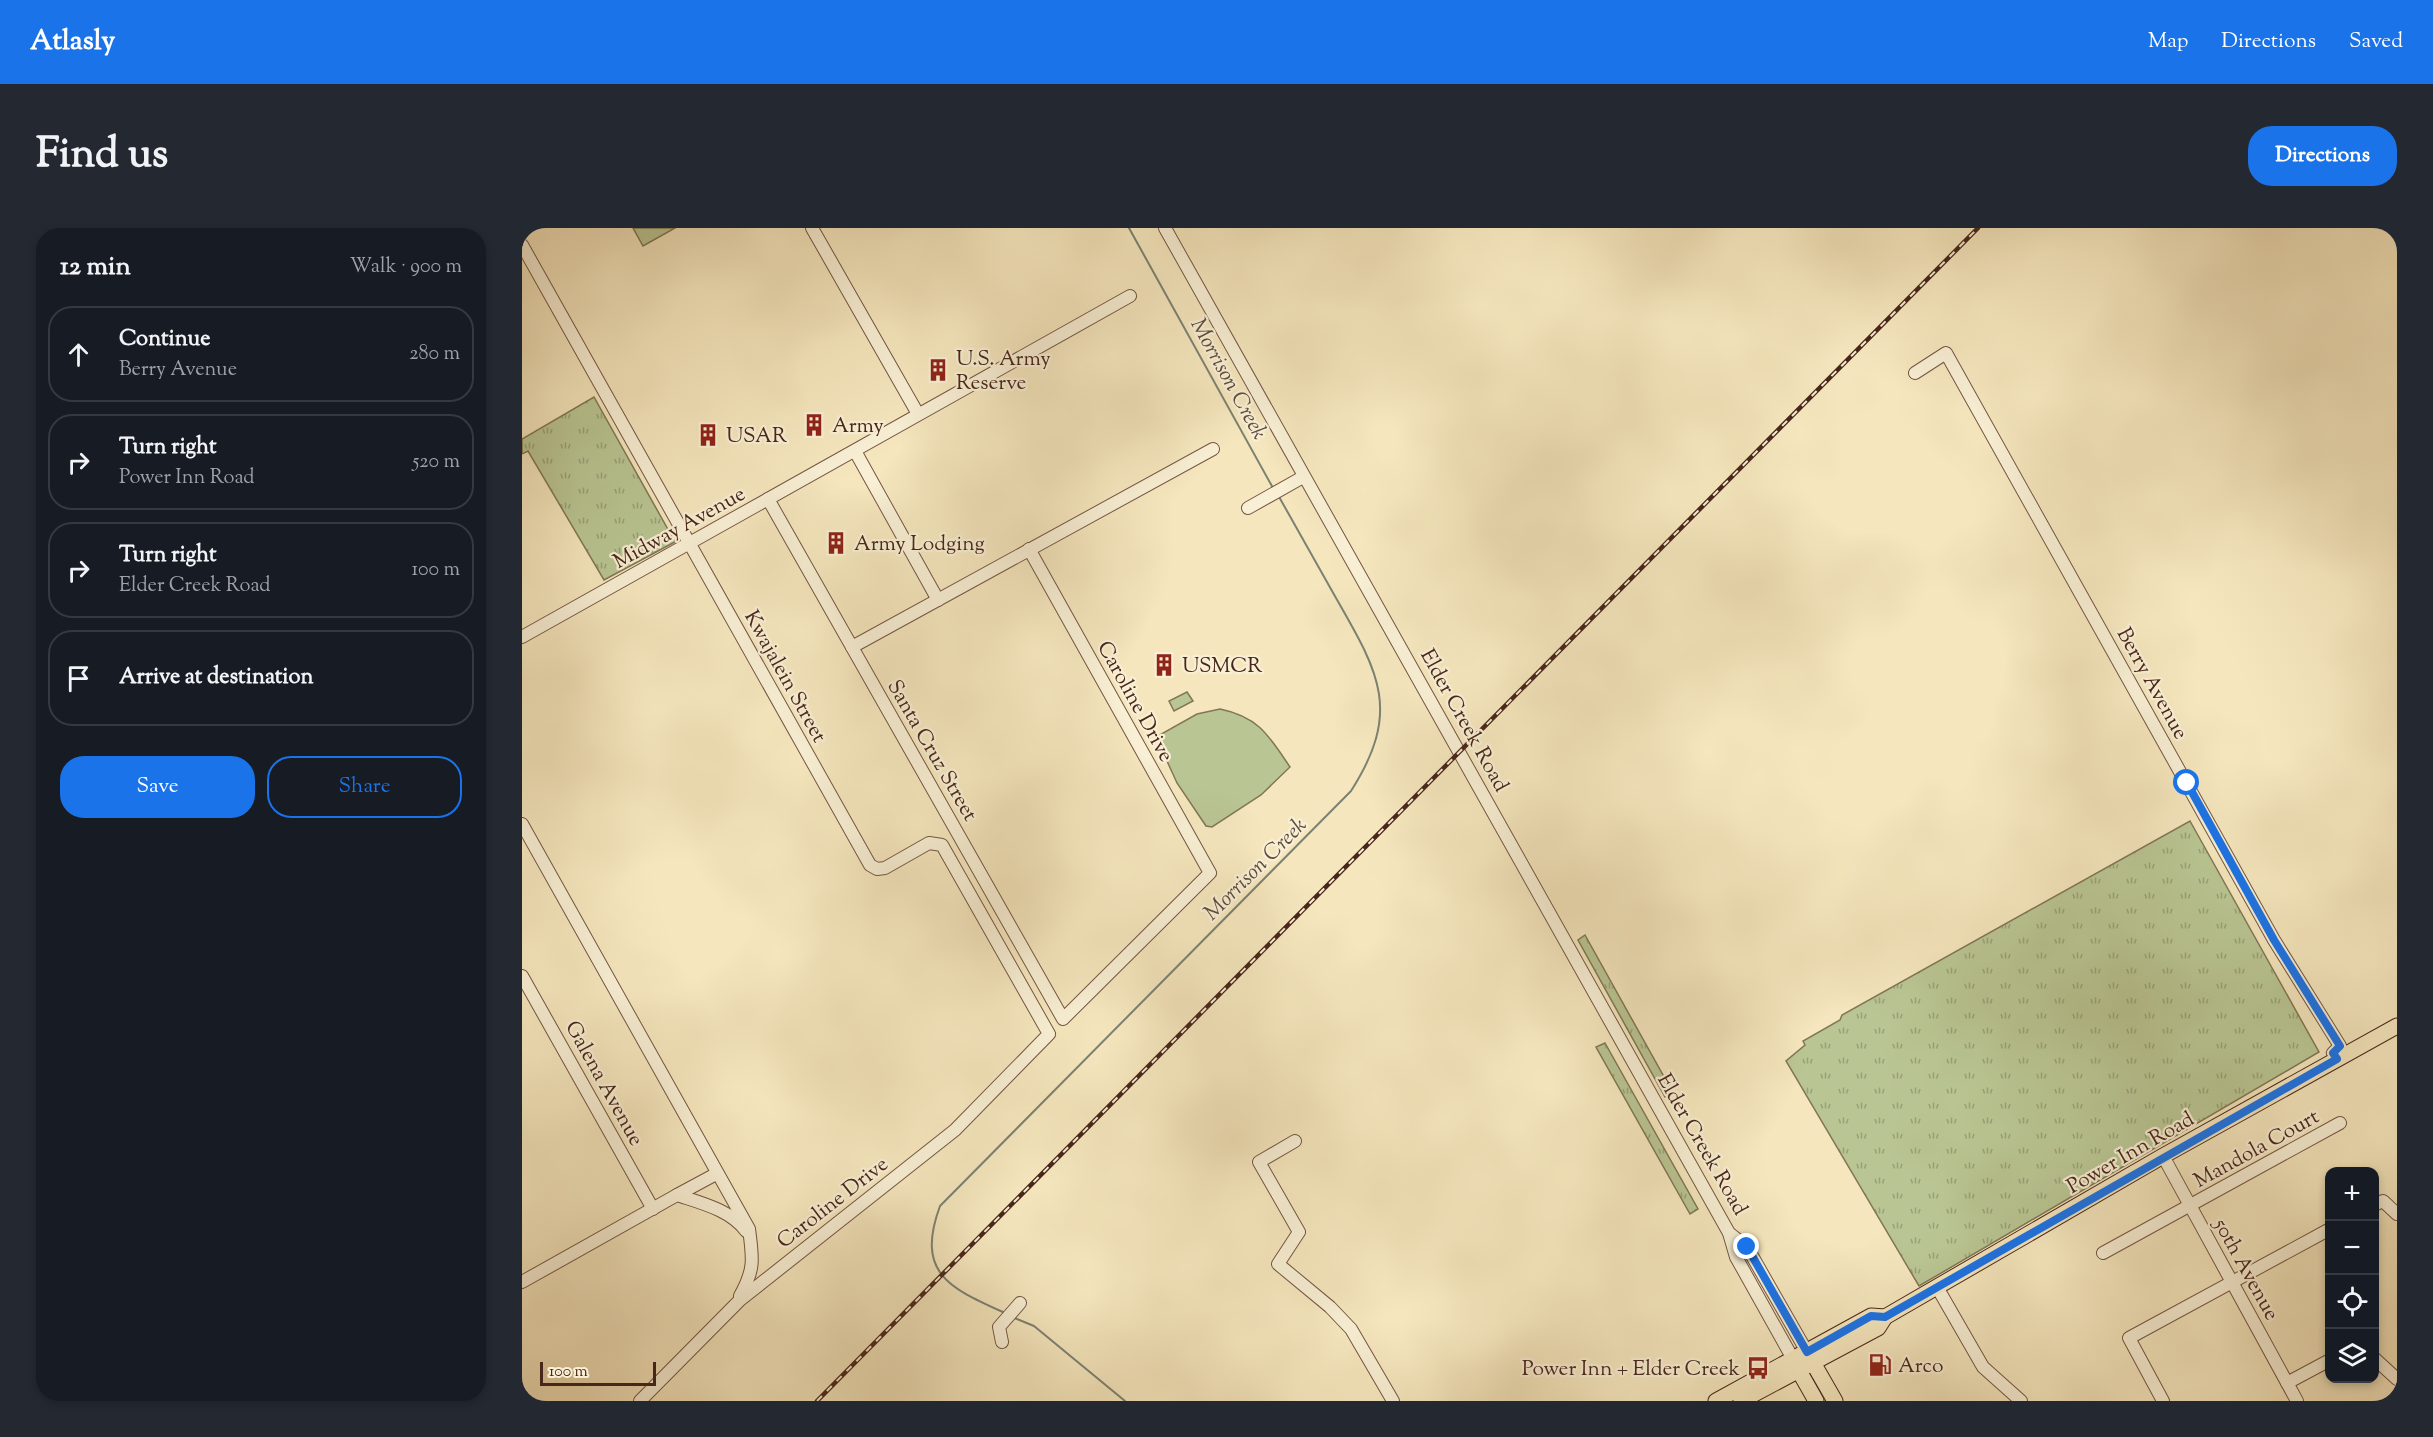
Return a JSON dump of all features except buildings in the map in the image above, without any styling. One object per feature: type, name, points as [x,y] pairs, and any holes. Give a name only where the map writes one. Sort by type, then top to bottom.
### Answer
[{"type":"main road","name":"Power Inn Road","points":[[1716,1401],[1878,1328],[1885,1317],[2163,1156],[2397,1026]]},
{"type":"main road","name":"Power Inn Road","points":[[1741,1401],[1803,1361]]},
{"type":"main road","name":"Elder Creek Road","points":[[1803,1361],[1816,1401]]},
{"type":"main road","name":"Elder Creek Road","points":[[1803,1361],[1835,1401]]},
{"type":"street","points":[[812,228],[918,414]]},
{"type":"street","name":"Elder Creek Road","points":[[1165,228],[1729,1233],[1736,1257],[1803,1361]]},
{"type":"street","name":"Kwajalein Street","points":[[522,245],[870,865],[877,869],[885,868],[929,843],[942,844],[1049,1035]]},
{"type":"street","name":"Midway Avenue","points":[[522,637],[1130,296]]},
{"type":"street","name":"Berry Avenue","points":[[1915,373],[1946,353],[2274,940],[2340,1046],[2333,1053],[2337,1059]]},
{"type":"street","points":[[852,647],[1213,449]]},
{"type":"street","points":[[855,451],[938,600]]},
{"type":"street","points":[[1248,508],[1304,477]]},
{"type":"street","name":"Santa Cruz Street","points":[[768,499],[1063,1019]]},
{"type":"street","name":"Caroline Drive","points":[[1029,549],[1210,873],[1063,1019]]},
{"type":"street","points":[[522,824],[744,1219],[754,1259],[750,1277],[735,1305]]},
{"type":"street","name":"Galena Avenue","points":[[522,976],[653,1209]]},
{"type":"street","name":"Caroline Drive","points":[[640,1401],[735,1305],[955,1130],[1049,1035]]},
{"type":"street","name":"Mandola Court","points":[[2103,1253],[2340,1123]]},
{"type":"street","points":[[1295,1141],[1259,1162],[1299,1232],[1278,1264],[1330,1307],[1352,1329],[1393,1401]]},
{"type":"street","name":"50th Avenue","points":[[2163,1156],[2297,1401]]},
{"type":"street","points":[[523,1278],[717,1174]]},
{"type":"street","points":[[678,1195],[709,1205],[739,1222],[750,1240]]},
{"type":"street","points":[[2379,1203],[2383,1201],[2397,1214]]},
{"type":"street","points":[[2163,1401],[2129,1338],[2325,1232]]},
{"type":"street","points":[[1937,1287],[1983,1367],[2021,1401]]},
{"type":"street","points":[[1002,1342],[999,1327],[1020,1304]]},
{"type":"street","points":[[2287,1383],[2325,1363]]},
{"type":"street","points":[[2379,1363],[2397,1379]]},
{"type":"green space","points":[[633,228],[675,228],[643,246]]},
{"type":"green space","points":[[594,397],[675,542],[604,580],[528,451],[522,454],[522,439]]},
{"type":"green space","points":[[1187,692],[1193,701],[1174,711],[1169,701]]},
{"type":"green space","points":[[1220,709],[1244,717],[1262,729],[1290,767],[1261,795],[1212,827],[1206,826],[1177,783],[1156,737],[1197,714]]},
{"type":"green space","points":[[2190,821],[2319,1052],[1919,1286],[1786,1061],[1805,1045],[1803,1041],[1840,1020],[1842,1015]]},
{"type":"green space","points":[[1585,935],[1673,1093],[1665,1097],[1578,940]]},
{"type":"green space","points":[[1605,1043],[1698,1209],[1690,1214],[1596,1047]]},
{"type":"waterway","name":"Morrison Creek","points":[[1129,228],[1273,488]]},
{"type":"waterway","name":"Morrison Creek","points":[[1005,1313],[968,1295],[942,1276],[935,1263],[932,1248],[933,1229],[940,1206],[1351,791],[1367,763],[1376,738],[1380,715],[1379,693],[1373,671],[1364,649],[1278,495]]},
{"type":"waterway","name":"Morrison Creek","points":[[1012,1317],[1034,1326],[1125,1401]]},
{"type":"railway","points":[[817,1401],[1978,228]]},
{"type":"place","name":"U.S. Army Reserve","points":[[938,370]]},
{"type":"place","name":"Army","points":[[814,425]]},
{"type":"place","name":"USAR","points":[[708,435]]},
{"type":"place","name":"Army Lodging","points":[[836,543]]},
{"type":"place","name":"USMCR","points":[[1164,665]]},
{"type":"place","name":"Arco","points":[[1880,1365]]},
{"type":"place","name":"Power Inn + Elder Creek","points":[[1758,1368]]},
{"type":"route","points":[[1747,1247],[1807,1352],[1871,1316],[1885,1317],[2163,1156],[2337,1059],[2333,1053],[2340,1046],[2274,940],[2187,783]]}]
